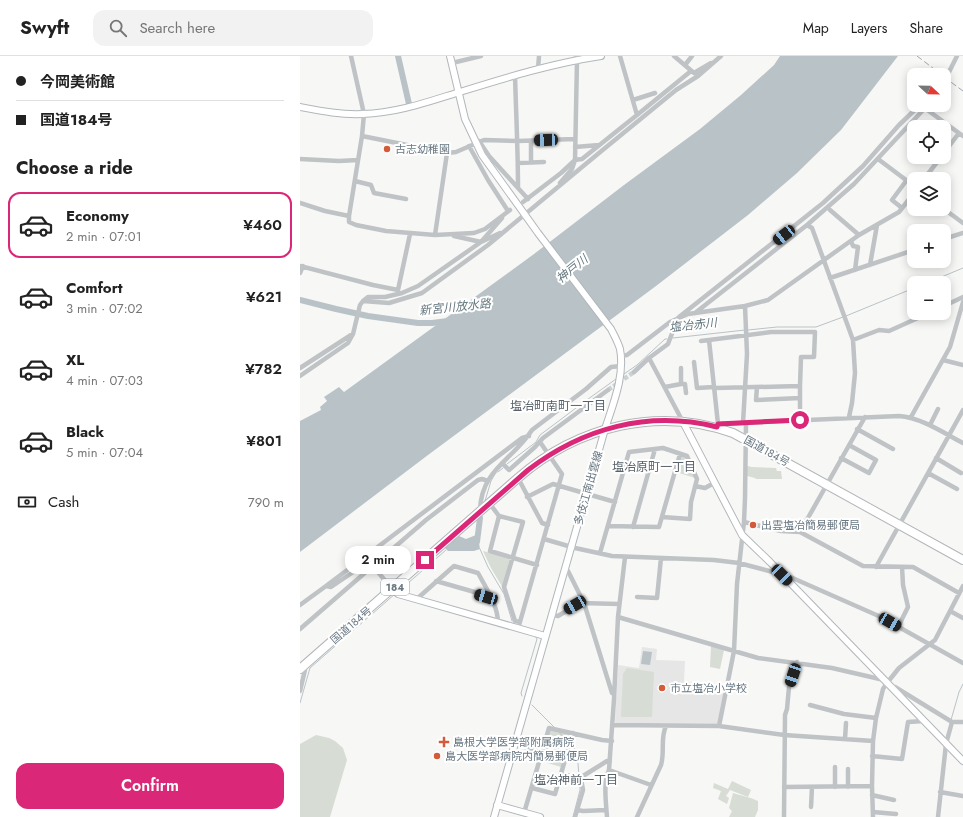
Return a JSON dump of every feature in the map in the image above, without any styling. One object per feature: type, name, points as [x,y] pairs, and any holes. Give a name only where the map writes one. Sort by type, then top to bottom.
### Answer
[{"type":"highway","name":"国道184号","points":[[301,667],[490,504],[518,478],[549,455],[574,441],[605,429],[638,422],[683,422],[718,425],[828,484],[963,560]]},
{"type":"street","points":[[351,56],[364,114],[349,222],[356,226],[435,236],[474,233],[485,229],[508,211]]},
{"type":"street","name":"多伎江南出雲線","points":[[450,56],[460,92],[465,119],[474,143],[526,217],[611,329],[620,349],[621,356],[621,366],[615,399],[586,494],[494,817]]},
{"type":"street","points":[[452,63],[481,56]]},
{"type":"street","points":[[538,69],[539,56]]},
{"type":"street","points":[[300,107],[340,114],[364,114],[413,107],[576,57],[601,56]]},
{"type":"street","points":[[620,56],[637,115]]},
{"type":"street","points":[[674,56],[694,73],[711,62],[714,64]]},
{"type":"street","points":[[685,65],[692,56]]},
{"type":"street","points":[[300,376],[348,343],[353,334],[360,304],[363,301],[368,298],[386,297],[402,293],[418,286],[481,242],[526,217],[599,153],[676,90],[714,64],[721,56]]},
{"type":"street","points":[[951,68],[957,56]]},
{"type":"street","points":[[556,190],[572,169],[575,160],[576,57]]},
{"type":"street","points":[[474,143],[489,156],[518,188],[525,200],[561,173],[575,160],[582,159],[691,70]]},
{"type":"street","points":[[515,75],[518,141],[518,188]]},
{"type":"street","points":[[633,100],[655,93]]},
{"type":"street","points":[[634,372],[668,344],[676,323],[675,321],[823,203],[863,166],[899,125],[913,112]]},
{"type":"street","points":[[695,313],[806,225],[854,184],[921,112]]},
{"type":"street","points":[[933,112],[961,135],[951,146]]},
{"type":"street","points":[[362,136],[447,153],[456,152],[484,140],[531,141],[575,139]]},
{"type":"street","points":[[531,141],[531,162]]},
{"type":"street","points":[[474,143],[488,180],[508,211],[510,210],[481,242]]},
{"type":"street","points":[[575,147],[599,145]]},
{"type":"street","points":[[435,236],[447,153]]},
{"type":"street","points":[[300,159],[339,161],[358,160]]},
{"type":"street","points":[[878,159],[906,181],[892,200],[902,208]]},
{"type":"street","points":[[518,162],[544,162]]},
{"type":"street","points":[[929,172],[936,164]]},
{"type":"street","points":[[355,181],[371,185],[374,193],[406,199]]},
{"type":"street","points":[[621,356],[627,354],[670,322],[688,314],[745,306],[768,300],[859,235],[899,212],[907,201]]},
{"type":"street","points":[[300,203],[325,211],[349,216]]},
{"type":"street","points":[[830,210],[859,235]]},
{"type":"street","points":[[951,214],[963,223]]},
{"type":"street","points":[[806,225],[812,228],[853,340],[855,372],[852,404],[848,417]]},
{"type":"street","points":[[870,265],[877,225]]},
{"type":"street","points":[[363,301],[388,303],[422,293],[488,245],[508,228]]},
{"type":"street","points":[[951,237],[963,233]]},
{"type":"street","points":[[398,290],[410,234]]},
{"type":"street","points":[[448,234],[481,242]]},
{"type":"street","points":[[851,241],[853,246],[858,247],[855,270]]},
{"type":"street","points":[[830,278],[907,252]]},
{"type":"street","points":[[300,272],[302,266],[373,285],[398,290],[418,286]]},
{"type":"street","points":[[951,303],[963,297]]},
{"type":"street","points":[[911,417],[950,347],[963,302]]},
{"type":"street","points":[[719,726],[734,651],[737,584],[744,522],[745,306]]},
{"type":"street","points":[[853,340],[879,330],[889,331],[913,320]]},
{"type":"street","points":[[956,329],[963,329]]},
{"type":"street","points":[[701,340],[771,332],[814,332],[814,357],[801,357],[800,420]]},
{"type":"street","points":[[300,368],[353,334]]},
{"type":"street","points":[[709,340],[718,425],[848,417],[899,416],[911,417],[930,425],[963,443]]},
{"type":"street","points":[[650,358],[742,535],[963,761]]},
{"type":"street","points":[[943,360],[963,365]]},
{"type":"street","points":[[694,362],[697,388],[800,386]]},
{"type":"street","points":[[480,512],[480,504],[492,473],[504,465],[529,436],[532,430],[586,389],[611,367],[621,366]]},
{"type":"street","points":[[681,368],[681,384]]},
{"type":"street","points":[[665,387],[685,384],[686,392]]},
{"type":"street","points":[[757,387],[756,400],[800,398]]},
{"type":"street","points":[[504,465],[509,470],[543,438],[608,390]]},
{"type":"street","points":[[930,425],[938,409]]},
{"type":"street","points":[[876,567],[963,410]]},
{"type":"street","points":[[800,532],[864,417]]},
{"type":"street","points":[[857,429],[893,449]]},
{"type":"street","points":[[300,605],[522,438],[529,436]]},
{"type":"street","points":[[518,629],[562,474],[540,442]]},
{"type":"street","points":[[841,458],[868,473],[876,460],[849,445]]},
{"type":"street","points":[[600,553],[629,452],[663,448],[687,456],[697,479],[690,502],[690,519],[662,517]]},
{"type":"street","points":[[633,527],[655,449]]},
{"type":"street","points":[[608,526],[659,527],[680,454]]},
{"type":"street","points":[[936,458],[961,473]]},
{"type":"street","points":[[928,473],[957,489]]},
{"type":"street","points":[[518,478],[542,523],[548,525]]},
{"type":"street","points":[[300,629],[426,520],[474,483],[482,479],[488,481]]},
{"type":"street","points":[[695,486],[705,488],[714,483]]},
{"type":"street","points":[[527,497],[553,484],[615,502]]},
{"type":"street","points":[[490,504],[499,516],[523,522],[504,587],[515,621],[520,622]]},
{"type":"street","points":[[499,516],[490,551],[537,565]]},
{"type":"street","points":[[744,522],[780,531],[800,532],[863,566],[917,568],[959,593]]},
{"type":"street","points":[[544,539],[600,553],[625,557],[714,560],[739,564],[788,576],[881,617],[963,663]]},
{"type":"street","points":[[607,817],[607,778],[612,741],[618,617],[625,557]]},
{"type":"street","points":[[637,597],[657,598],[661,558]]},
{"type":"street","points":[[326,586],[331,586],[365,564],[368,564],[373,566],[398,594],[546,636]]},
{"type":"street","points":[[418,600],[419,597],[454,566],[478,573],[492,597],[498,623]]},
{"type":"street","points":[[898,627],[908,607],[903,585],[902,567]]},
{"type":"street","points":[[568,571],[584,603],[612,693],[614,694]]},
{"type":"street","points":[[436,581],[492,597]]},
{"type":"street","points":[[896,814],[873,816],[873,741],[876,718],[883,689],[899,668],[935,640],[963,586]]},
{"type":"street","points":[[552,615],[558,616],[575,605],[584,603],[619,604]]},
{"type":"street","points":[[950,611],[963,618]]},
{"type":"street","points":[[618,617],[758,658],[797,662],[832,668],[887,683],[952,722],[963,722]]},
{"type":"street","points":[[784,817],[785,715],[789,687],[797,662]]},
{"type":"street","points":[[300,691],[305,674],[305,670],[301,667]]},
{"type":"street","points":[[810,705],[844,714],[876,718]]},
{"type":"street","points":[[872,756],[902,759],[908,722],[924,721]]},
{"type":"street","points":[[938,817],[946,744],[952,722]]},
{"type":"street","points":[[845,739],[846,724]]},
{"type":"street","points":[[612,725],[719,726],[784,735],[873,741]]},
{"type":"street","points":[[637,817],[663,760],[664,731],[666,726]]},
{"type":"street","points":[[524,813],[549,728],[612,741]]},
{"type":"street","points":[[532,788],[555,794],[573,733]]},
{"type":"street","points":[[515,744],[542,752]]},
{"type":"street","points":[[581,779],[583,776],[607,761],[610,761]]},
{"type":"street","points":[[835,767],[835,787]]},
{"type":"street","points":[[848,769],[848,787]]},
{"type":"street","points":[[609,770],[652,786]]},
{"type":"street","points":[[562,774],[581,779]]},
{"type":"street","points":[[575,817],[583,790],[581,779]]},
{"type":"street","points":[[784,787],[872,786]]},
{"type":"street","points":[[811,807],[812,787]]},
{"type":"street","points":[[940,792],[963,796]]},
{"type":"street","points":[[872,796],[894,800]]},
{"type":"street","points":[[497,805],[540,817]]},
{"type":"street","points":[[577,810],[606,810]]},
{"type":"shaded area","points":[[682,456],[686,458],[695,478],[676,472],[680,457]]},
{"type":"shaded area","points":[[746,467],[776,468],[777,471],[781,471],[782,479],[756,479],[747,476]]},
{"type":"shaded area","points":[[483,551],[510,558],[503,588],[491,568]]},
{"type":"shaded area","points":[[711,646],[724,650],[720,669],[710,667]]},
{"type":"shaded area","name":"市立塩冶小学校","points":[[642,647],[657,649],[656,660],[685,661],[684,682],[707,684],[707,693],[725,694],[718,724],[617,724],[615,722],[618,665],[639,668]]},
{"type":"shaded area","points":[[627,668],[654,672],[652,717],[621,717],[623,674]]},
{"type":"shaded area","points":[[550,730],[570,734],[571,736],[561,767],[541,761]]},
{"type":"shaded area","points":[[316,735],[335,741],[343,748],[347,760],[330,817],[300,817],[300,744]]},
{"type":"shaded area","points":[[732,781],[751,790],[748,797],[730,790],[726,796],[729,798],[727,804],[718,799],[721,791],[713,788],[714,783],[728,789]]},
{"type":"shaded area","points":[[733,793],[758,801],[758,810],[755,817],[729,817],[732,811],[729,808]]},
{"type":"water","name":"神戸川","points":[[780,56],[898,56],[841,130],[797,173],[748,215],[656,286],[300,552],[300,421],[321,410],[320,407],[327,401],[324,397],[339,387],[344,392],[534,254],[700,129],[774,65]]},
{"type":"water","points":[[480,534],[480,549],[474,551],[448,551],[445,548],[459,536],[466,539]]},
{"type":"water","points":[[643,651],[652,652],[650,665],[641,664]]},
{"type":"waterway","points":[[398,56],[409,104]]},
{"type":"waterway","name":"塩冶赤川","points":[[944,276],[963,268]]},
{"type":"waterway","name":"塩冶赤川","points":[[846,316],[907,291]]},
{"type":"waterway","name":"新宮川放水路","points":[[300,300],[368,316],[418,323],[448,321]]},
{"type":"waterway","name":"塩冶赤川","points":[[748,330],[777,327],[816,327],[843,317]]},
{"type":"waterway","name":"塩冶赤川","points":[[673,338],[745,330]]},
{"type":"waterway","name":"塩冶赤川","points":[[624,374],[637,365],[665,339],[667,339]]},
{"type":"waterway","name":"塩冶赤川","points":[[507,464],[536,442],[540,435],[616,379]]},
{"type":"waterway","name":"塩冶赤川","points":[[498,472],[503,468]]},
{"type":"waterway","name":"塩冶赤川","points":[[485,501],[491,481],[495,474]]},
{"type":"waterway","name":"塩冶赤川","points":[[477,542],[480,518]]},
{"type":"waterway","points":[[480,549],[488,567],[504,594],[512,621]]},
{"type":"waterway","points":[[399,591],[446,550]]},
{"type":"waterway","points":[[300,703],[310,668],[395,594]]},
{"type":"waterway","points":[[517,631],[535,636],[537,639],[521,693],[522,696]]},
{"type":"waterway","points":[[951,720],[959,692],[963,684]]},
{"type":"waterway","points":[[532,705],[554,727]]},
{"type":"waterway","points":[[559,732],[569,743]]},
{"type":"waterway","points":[[571,745],[577,751],[579,776]]},
{"type":"waterway","points":[[573,817],[580,787]]},
{"type":"tunnel","points":[[608,390],[634,372]]},
{"type":"railway","points":[[917,56],[933,68]]},
{"type":"railway","points":[[951,82],[963,91]]},
{"type":"place","name":"古志幼稚園","points":[[387,149]]},
{"type":"place","name":"出雲塩冶簡易郵便局","points":[[753,525]]},
{"type":"place","name":"市立塩冶小学校","points":[[662,688]]},
{"type":"place","name":"島根大学医学部附属病院","points":[[444,742]]},
{"type":"place","name":"島大医学部病院内簡易郵便局","points":[[437,756]]},
{"type":"district","name":"塩冶町南町一丁目","points":[[558,406]]},
{"type":"district","name":"塩冶原町一丁目","points":[[654,467]]},
{"type":"district","name":"塩冶神前一丁目","points":[[576,780]]},
{"type":"route","points":[[425,560],[540,461],[574,441],[605,429],[638,422],[656,421],[707,424],[717,427],[718,424],[800,420]]}]
